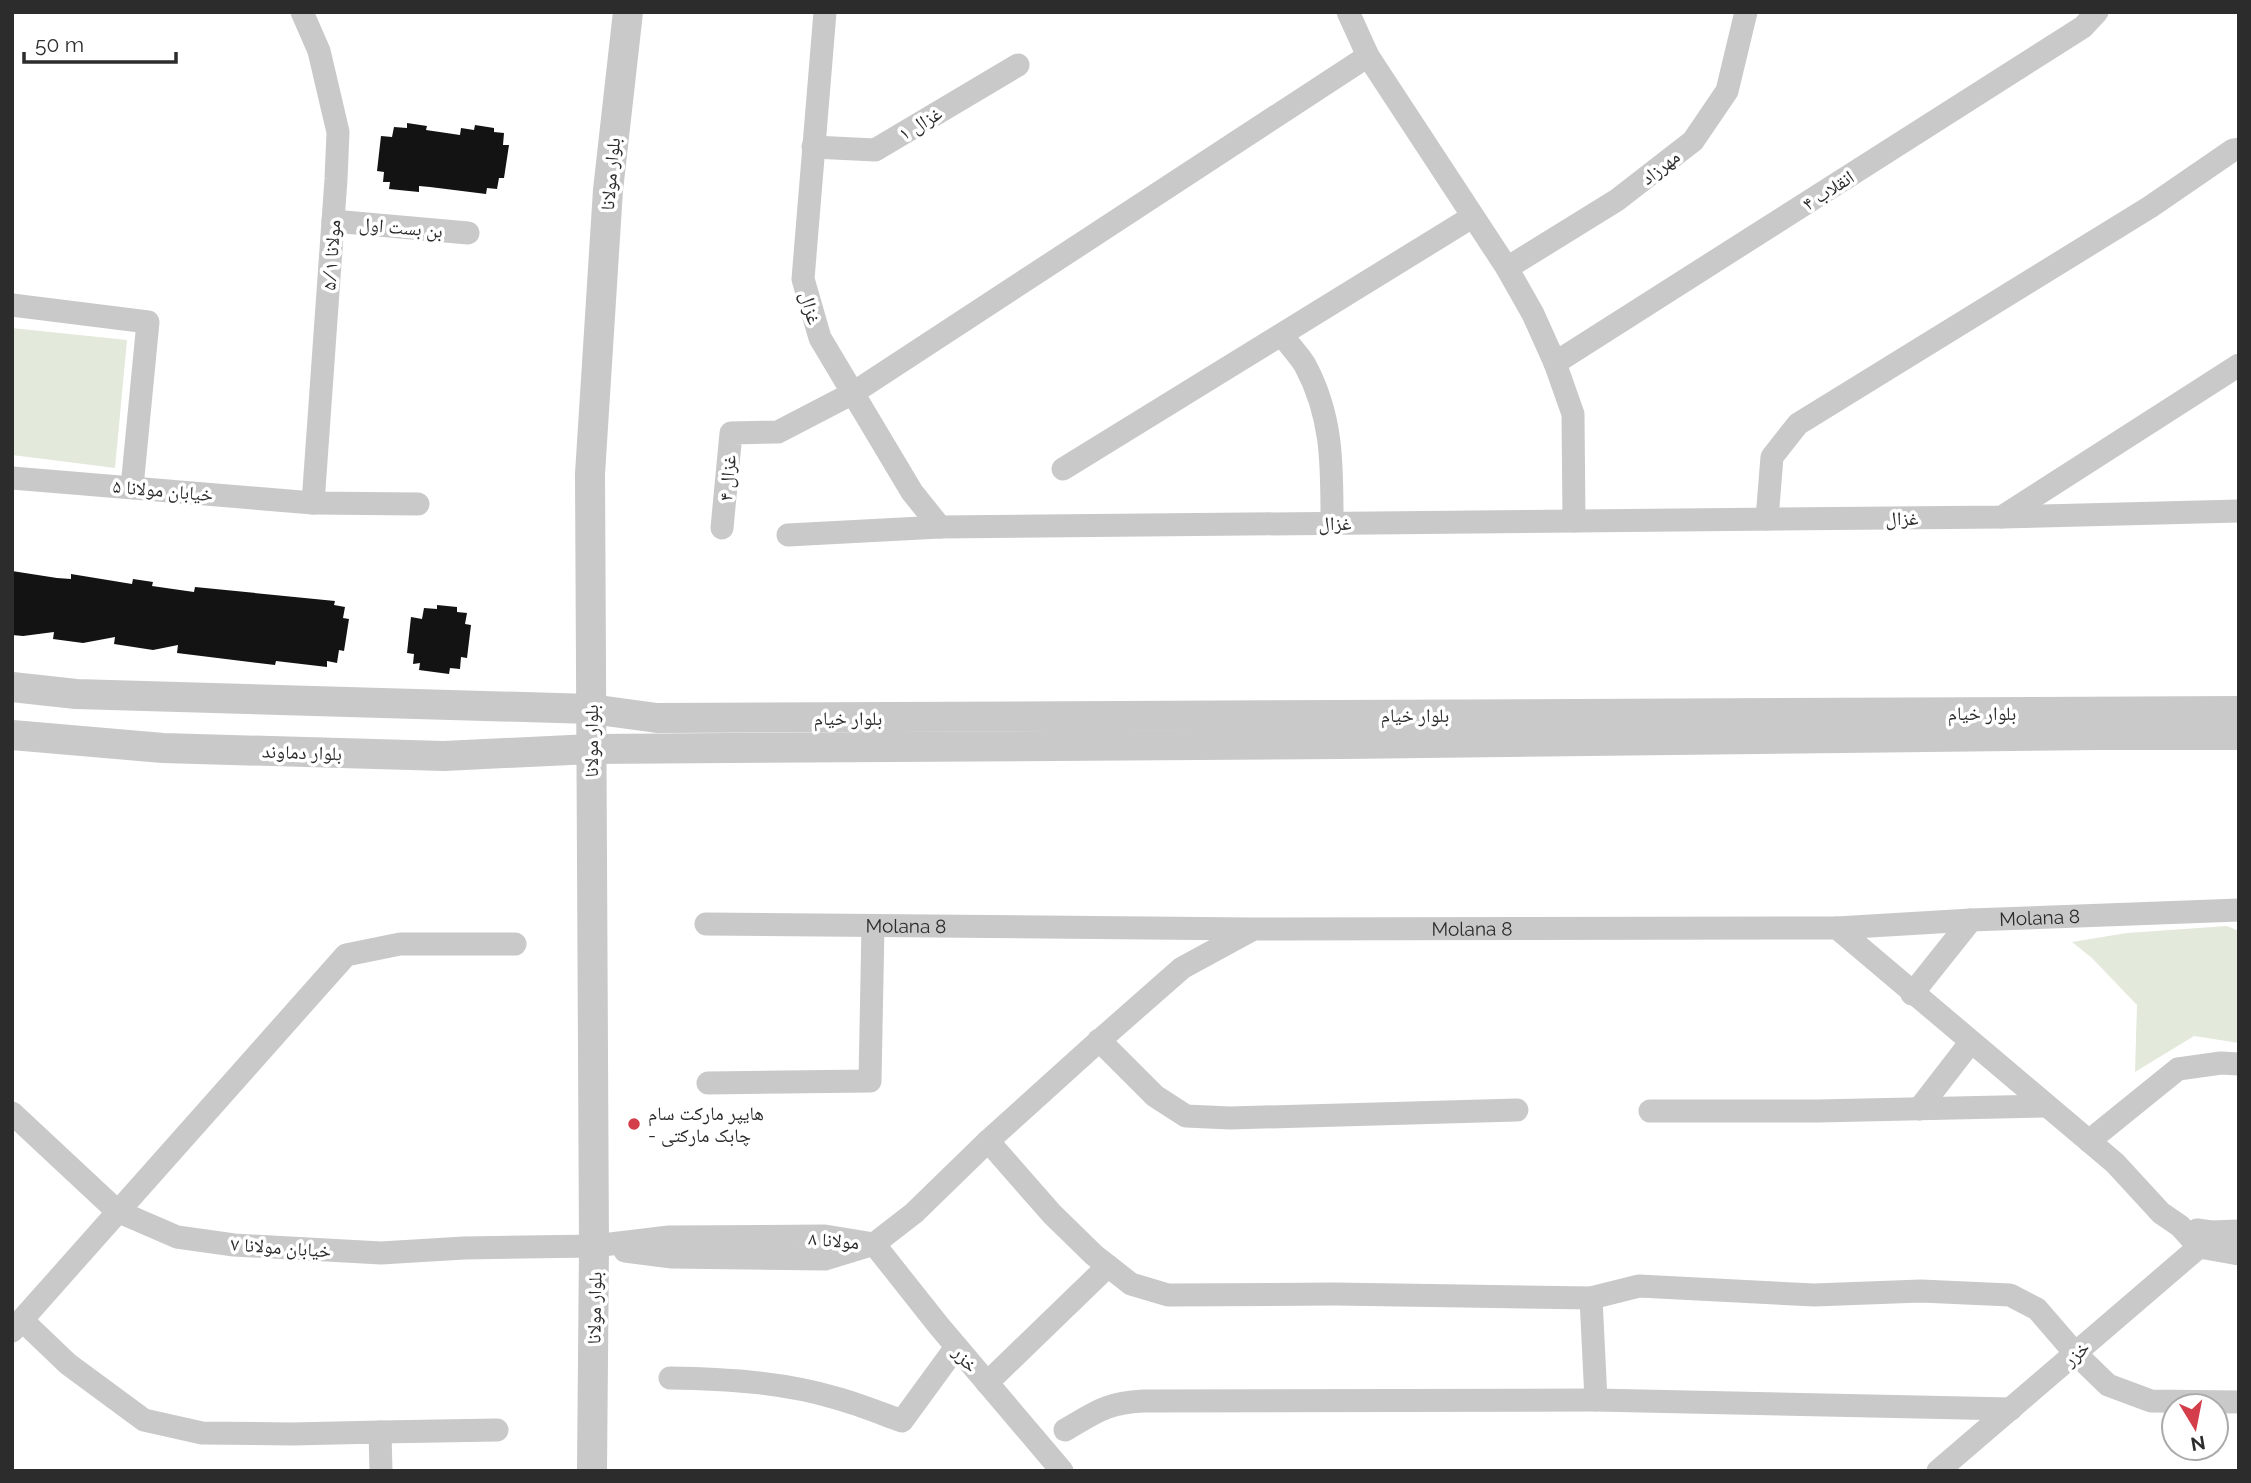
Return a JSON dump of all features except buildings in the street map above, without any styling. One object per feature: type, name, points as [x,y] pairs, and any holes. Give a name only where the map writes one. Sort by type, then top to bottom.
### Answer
[{"type":"street","name":"مولانا ۵/۱","points":[[302,12],[319,51],[338,132],[313,503]]},
{"type":"street","name":"بلوار مولانا","points":[[592,1471],[594,1246],[591,460],[608,190],[628,12]]},
{"type":"street","name":"غزال","points":[[825,12],[803,279],[820,338],[912,492],[940,527],[2002,517],[2239,511]]},
{"type":"street","points":[[1348,12],[1368,56],[1507,268],[1555,363],[1573,414],[1574,521]]},
{"type":"street","name":"مهرزاد","points":[[1507,268],[1617,200],[1693,141],[1727,91],[1745,12]]},
{"type":"street","name":"انقلاب ۴","points":[[1555,363],[2083,27],[2097,12]]},
{"type":"street","points":[[853,393],[1368,56]]},
{"type":"street","name":"غزال ۱","points":[[813,147],[875,149],[1018,65]]},
{"type":"street","points":[[1768,519],[1772,457],[1798,424],[2150,207],[2233,150],[2239,149]]},
{"type":"street","points":[[1063,469],[1472,217]]},
{"type":"street","name":"بن بست اول","points":[[333,221],[468,233]]},
{"type":"street","points":[[12,306],[148,322],[132,487]]},
{"type":"street","points":[[1282,335],[1304,364],[1325,411],[1332,464],[1332,523]]},
{"type":"street","points":[[2002,517],[2239,365]]},
{"type":"street","name":"غزال ۴","points":[[722,528],[731,433],[778,432],[853,393]]},
{"type":"street","name":"خیابان مولانا ۵","points":[[12,478],[313,503],[418,503]]},
{"type":"street","points":[[788,535],[940,527]]},
{"type":"street","points":[[12,687],[76,694],[591,709]]},
{"type":"street","name":"بلوار خیام","points":[[591,709],[657,718],[2239,711]]},
{"type":"street","name":"بلوار دماوند","points":[[12,735],[163,748],[444,756],[592,749]]},
{"type":"street","name":"بلوار خیام","points":[[592,749],[2239,735]]},
{"type":"street","name":"Molana 8","points":[[706,924],[1252,929],[1836,928],[2239,910]]},
{"type":"street","points":[[1912,994],[1971,920]]},
{"type":"street","points":[[708,1083],[870,1082],[873,926]]},
{"type":"street","points":[[1836,928],[2115,1163],[2161,1213],[2205,1240],[2239,1254]]},
{"type":"street","points":[[874,1244],[914,1213],[988,1141],[1182,968],[1252,929]]},
{"type":"street","points":[[497,1430],[202,1433],[144,1420],[17,1325],[346,955],[400,944],[515,944]]},
{"type":"street","points":[[1099,1040],[1155,1096],[1186,1115],[1230,1118],[1517,1110]]},
{"type":"street","points":[[1920,1109],[1970,1043]]},
{"type":"street","points":[[2089,1141],[2178,1069],[2221,1063],[2239,1064]]},
{"type":"street","points":[[1650,1111],[1818,1111],[2046,1106]]},
{"type":"street","name":"خیابان مولانا ۷","points":[[12,1113],[117,1211],[177,1237],[234,1245],[381,1253],[464,1248],[594,1246]]},
{"type":"street","points":[[988,1141],[1052,1214],[1108,1266],[1131,1284],[1168,1295],[1335,1294],[1591,1298],[1639,1286],[1814,1295],[1922,1291],[2010,1295],[2037,1309],[2075,1353],[2108,1385],[2151,1401],[2239,1402]]},
{"type":"street","points":[[2205,1240],[2239,1231]]},
{"type":"street","name":"مولانا ۸","points":[[594,1246],[669,1237],[825,1236],[874,1244]]},
{"type":"street","name":"خزر","points":[[1938,1471],[2205,1240]]},
{"type":"street","name":"خزر","points":[[874,1244],[1062,1471]]},
{"type":"street","points":[[988,1384],[1108,1266]]},
{"type":"street","points":[[1591,1298],[1596,1399]]},
{"type":"street","points":[[670,1378],[735,1380],[790,1388],[836,1398],[902,1421],[956,1346]]},
{"type":"street","points":[[1065,1430],[1106,1406],[1119,1402],[1143,1401],[1596,1399],[2011,1409]]},
{"type":"street","points":[[380,1432],[381,1471]]},
{"type":"shaded area","points":[[12,328],[127,340],[115,468],[12,455]]},
{"type":"shaded area","points":[[2227,926],[2239,931],[2239,1043],[2194,1036],[2135,1072],[2137,1005],[2092,958],[2072,942],[2127,933]]},
{"type":"place","name":"هایپر مارکت سام - چابک مارکتی","points":[[634,1124]]}]
